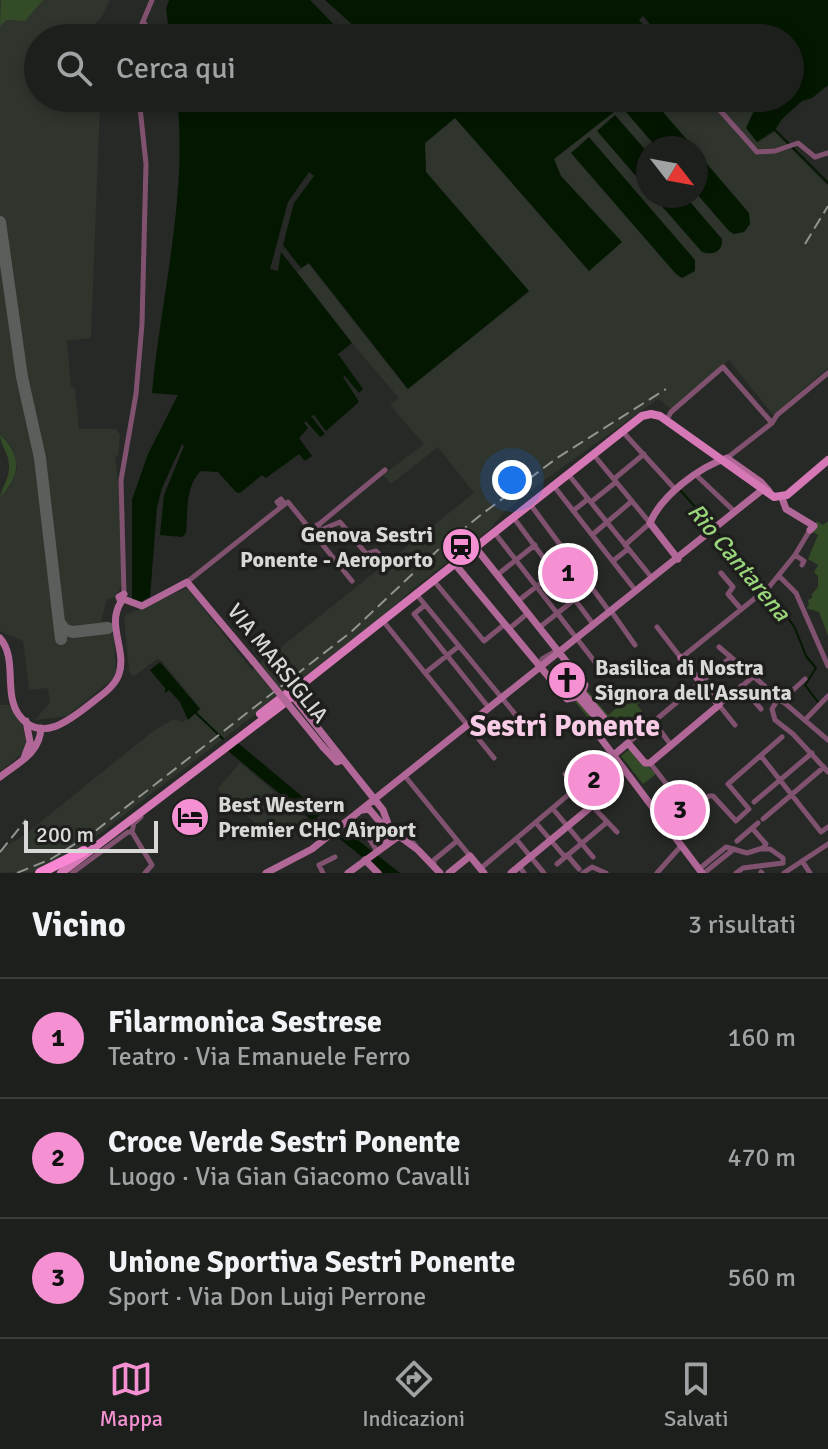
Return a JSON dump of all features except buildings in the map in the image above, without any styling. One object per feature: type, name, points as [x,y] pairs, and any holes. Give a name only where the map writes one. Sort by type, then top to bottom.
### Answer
[{"type":"highway","points":[[40,873],[84,851]]},
{"type":"main road","points":[[61,873],[296,692],[567,473],[647,414],[666,421],[723,459],[762,490],[778,498],[828,460]]},
{"type":"main road","points":[[51,873],[296,692]]},
{"type":"street","points":[[145,22],[152,0]]},
{"type":"street","points":[[26,721],[41,728],[53,728],[67,722],[112,687],[118,678],[121,659],[115,617],[125,599],[121,480],[136,394],[142,324],[146,164],[140,112]]},
{"type":"street","points":[[721,112],[757,152],[800,143],[815,157],[828,153]]},
{"type":"street","points":[[666,421],[671,412],[723,367],[772,423]]},
{"type":"street","points":[[613,561],[650,523],[654,512],[675,489],[772,423],[777,415],[826,375],[828,383]]},
{"type":"street","points":[[622,430],[675,489]]},
{"type":"street","points":[[593,453],[678,559]]},
{"type":"street","points":[[573,511],[590,501],[644,454]]},
{"type":"street","points":[[681,658],[767,589],[813,528],[786,509],[761,482],[723,459]]},
{"type":"street","points":[[312,530],[385,470]]},
{"type":"street","points":[[567,473],[652,578]]},
{"type":"street","points":[[696,475],[735,512]]},
{"type":"street","points":[[552,485],[636,591]]},
{"type":"street","points":[[349,821],[762,490]]},
{"type":"street","points":[[592,535],[632,501]]},
{"type":"street","points":[[125,599],[140,606],[187,582],[288,502],[352,581]]},
{"type":"street","points":[[529,503],[635,645]]},
{"type":"street","points":[[513,516],[594,625]]},
{"type":"street","points":[[317,525],[321,530],[340,522],[366,554],[374,563],[380,559],[376,551],[366,554]]},
{"type":"street","points":[[493,531],[602,671]]},
{"type":"street","points":[[497,575],[535,545]]},
{"type":"street","points":[[475,547],[561,652],[582,692],[602,720],[597,731],[599,736],[701,872],[725,848],[747,853],[770,849],[783,858],[783,863],[743,868],[736,873]]},
{"type":"street","points":[[795,555],[803,563]]},
{"type":"street","points":[[555,573],[569,558]]},
{"type":"street","points":[[454,563],[567,699],[582,692]]},
{"type":"street","points":[[518,601],[555,573],[574,564]]},
{"type":"street","points":[[721,573],[733,587],[728,594],[741,609]]},
{"type":"street","points":[[779,576],[796,593],[828,666]]},
{"type":"street","points":[[433,580],[484,641],[528,613]]},
{"type":"street","name":"VIA MARSIGLIA","points":[[187,582],[323,747],[337,762],[343,760]]},
{"type":"street","points":[[416,594],[529,731]]},
{"type":"street","points":[[540,627],[574,600]]},
{"type":"street","points":[[425,605],[414,614],[490,708]]},
{"type":"street","points":[[383,621],[494,758]]},
{"type":"street","points":[[657,627],[735,725]]},
{"type":"street","points":[[0,638],[7,648],[15,707],[29,730],[29,747],[23,760]]},
{"type":"street","points":[[425,673],[459,646]]},
{"type":"street","points":[[719,647],[828,740]]},
{"type":"street","points":[[404,775],[482,871],[596,769],[730,658]]},
{"type":"street","points":[[650,763],[753,677]]},
{"type":"street","points":[[737,841],[792,794],[826,770],[772,715],[780,700],[805,679]]},
{"type":"street","points":[[741,686],[761,709]]},
{"type":"street","points":[[296,692],[387,817],[386,844]]},
{"type":"street","points":[[805,720],[828,696]]},
{"type":"street","points":[[653,721],[671,745]]},
{"type":"street","points":[[0,777],[38,745],[41,728]]},
{"type":"street","points":[[660,816],[667,814],[675,822],[713,796],[736,821],[749,809],[728,784],[782,737]]},
{"type":"street","points":[[628,743],[645,763],[650,763],[679,800],[670,807]]},
{"type":"street","points":[[29,747],[38,745]]},
{"type":"street","points":[[754,802],[812,753]]},
{"type":"street","points":[[761,756],[821,832],[828,827]]},
{"type":"street","points":[[596,769],[612,789]]},
{"type":"street","points":[[565,774],[617,832]]},
{"type":"street","points":[[511,873],[521,870],[530,857],[592,806]]},
{"type":"street","points":[[266,873],[312,849],[368,808],[388,830],[405,833],[418,850]]},
{"type":"street","points":[[553,809],[593,857]]},
{"type":"street","points":[[142,812],[132,832],[152,865],[145,873]]},
{"type":"street","points":[[536,823],[581,871],[592,867],[606,873]]},
{"type":"street","points":[[557,864],[606,823]]},
{"type":"street","points":[[752,828],[781,855],[785,852]]},
{"type":"street","points":[[376,851],[370,840],[388,830]]},
{"type":"street","points":[[72,873],[132,832]]},
{"type":"street","points":[[351,871],[399,836],[433,860],[440,873]]},
{"type":"street","points":[[516,839],[542,872]]},
{"type":"street","points":[[433,860],[457,841]]},
{"type":"street","points":[[761,849],[766,844]]},
{"type":"street","points":[[784,873],[828,844]]},
{"type":"street","points":[[657,873],[681,846]]},
{"type":"street","points":[[450,872],[470,856]]},
{"type":"street","points":[[323,873],[319,865],[335,857]]},
{"type":"street","points":[[365,860],[378,873]]},
{"type":"street","points":[[802,861],[810,873]]},
{"type":"shaded area","points":[[0,0],[110,0],[94,24],[24,24],[24,112],[100,112],[91,338],[67,341],[79,429],[116,429],[120,435],[118,455],[115,456],[121,508],[122,583],[117,597],[107,599],[101,621],[108,621],[109,634],[114,634],[116,670],[114,678],[67,716],[35,720],[50,702],[48,688],[29,690],[23,641],[0,631],[0,497],[11,485],[17,468],[13,449],[0,433]]},
{"type":"shaded area","points":[[169,0],[310,0],[333,24],[168,24],[166,9]]},
{"type":"shaded area","points":[[325,0],[828,0],[828,85],[804,100],[804,24],[650,24],[643,16],[639,20],[642,24],[352,24]]},
{"type":"shaded area","points":[[178,112],[614,112],[554,159],[561,176],[622,242],[589,271],[455,118],[425,143],[426,172],[529,291],[408,389],[309,263],[301,268],[283,245],[294,203],[314,176],[309,172],[288,202],[270,269],[278,271],[281,252],[352,343],[338,354],[363,389],[359,393],[343,377],[359,402],[326,431],[314,415],[311,416],[325,434],[320,437],[306,421],[304,423],[308,428],[299,438],[312,456],[305,461],[299,454],[266,478],[262,475],[240,493],[218,472],[201,471],[190,491],[186,533],[182,537],[160,535],[164,495],[184,446],[182,444],[157,507],[150,597],[140,602],[132,599],[132,500],[148,454],[178,395],[152,393],[176,209]]},
{"type":"shaded area","points":[[613,112],[753,112],[746,128],[758,142],[775,132],[828,186],[828,368],[773,415],[729,360],[673,410],[658,399],[542,482],[380,619],[78,850],[36,872],[0,873],[0,850],[23,836],[152,732],[173,719],[183,722],[201,709],[162,661],[157,659],[133,677],[129,671],[126,615],[187,588],[252,670],[474,493],[438,447],[391,484],[383,475],[424,444],[390,405],[399,398],[297,272],[308,263],[407,389],[529,292],[426,172],[425,143],[455,117],[589,270],[621,242],[561,176],[554,159]]},
{"type":"shaded area","points":[[626,112],[663,112],[684,136],[647,136]]},
{"type":"shaded area","points":[[753,112],[790,112],[775,130],[757,142],[746,128]]},
{"type":"shaded area","points":[[615,115],[636,139],[636,176],[597,131]]},
{"type":"shaded area","points":[[589,137],[636,192],[636,208],[650,208],[695,260],[695,271],[682,278],[676,274],[571,153]]},
{"type":"shaded area","points":[[708,165],[749,213],[750,224],[744,232],[734,234],[708,207]]},
{"type":"shaded area","points":[[664,208],[695,208],[722,239],[717,252],[702,252]]},
{"type":"shaded area","points":[[160,662],[200,709],[188,720],[180,702],[169,690],[165,693],[165,688],[150,670]]},
{"type":"shaded area","points":[[0,705],[9,705],[14,710],[21,720],[26,740],[23,753],[0,771]]},
{"type":"shaded area","points":[[238,743],[322,813],[313,821],[228,751]]},
{"type":"shaded area","points":[[240,763],[311,822],[275,840],[221,794],[218,788]]},
{"type":"shaded area","points":[[350,834],[400,873],[382,873],[336,836]]},
{"type":"green space","points":[[1,0],[43,0],[25,21],[7,20],[0,26]]},
{"type":"green space","points":[[0,434],[12,450],[16,465],[12,481],[0,497],[9,465]]},
{"type":"green space","points":[[817,521],[823,525],[828,521],[828,636],[819,612],[806,608],[818,587],[818,576],[814,572],[818,565],[808,559],[818,535],[811,531]]},
{"type":"green space","points":[[588,691],[608,715],[634,694],[641,702],[637,705],[642,711],[606,739],[575,702]]},
{"type":"green space","points":[[630,749],[656,774],[643,784],[621,756]]},
{"type":"waterway","points":[[775,130],[828,183]]},
{"type":"waterway","name":"Rio Cantarena","points":[[681,491],[712,526]]},
{"type":"waterway","name":"Rio Cantarena","points":[[716,531],[765,586]]},
{"type":"waterway","name":"Rio Cantarena","points":[[769,591],[795,628],[806,656],[816,668],[805,685],[818,702]]},
{"type":"waterway","points":[[195,712],[223,739]]},
{"type":"taxiway","points":[[0,222],[22,377],[40,458],[59,622]]},
{"type":"taxiway","points":[[61,639],[59,622],[65,630],[73,632],[108,628]]},
{"type":"railway","points":[[805,244],[828,206]]},
{"type":"railway","points":[[17,873],[51,859],[94,832],[351,632],[439,549],[482,514],[557,458],[666,389]]},
{"type":"railway","points":[[0,852],[26,820]]},
{"type":"place","name":"Genova Sestri Ponente - Aeroporto","points":[[461,547]]},
{"type":"place","name":"Filarmonica Sestrese","points":[[568,573]]},
{"type":"place","name":"Basilica di Nostra Signora dell'Assunta","points":[[567,680]]},
{"type":"place","name":"Croce Verde Sestri Ponente","points":[[594,780]]},
{"type":"place","name":"Unione Sportiva Sestri Ponente","points":[[680,810]]},
{"type":"place","name":"Best Western Premier CHC Airport","points":[[190,817]]},
{"type":"district","name":"Sestri Ponente","points":[[565,726]]}]
